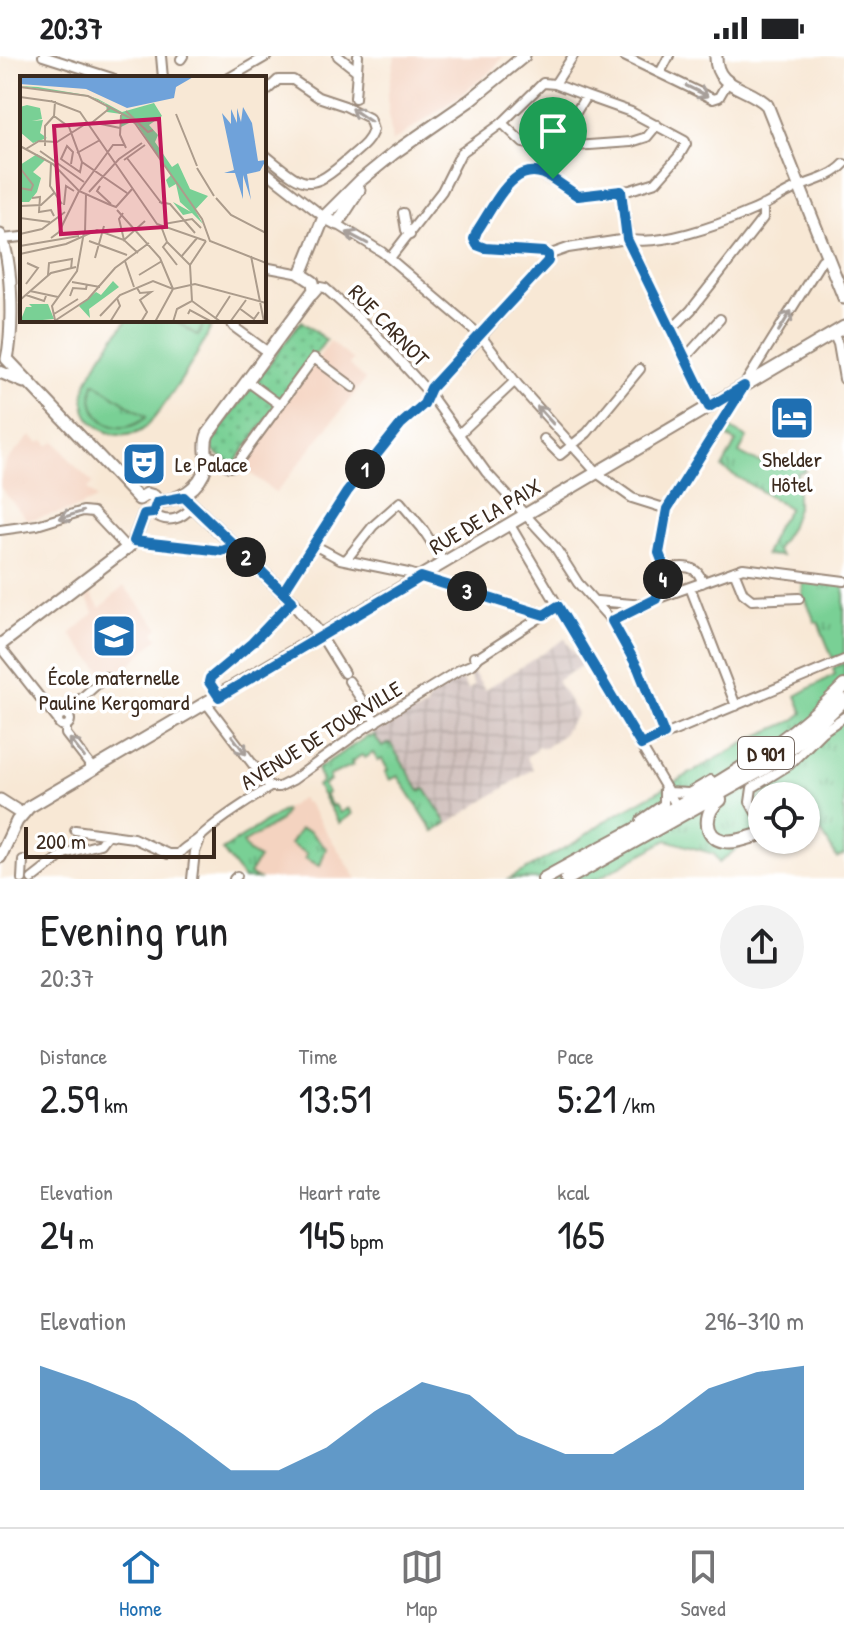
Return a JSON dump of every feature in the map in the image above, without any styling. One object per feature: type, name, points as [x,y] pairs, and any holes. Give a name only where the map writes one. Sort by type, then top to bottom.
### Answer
[{"type":"main road","points":[[301,274],[324,217],[373,170],[469,101],[524,56]]},
{"type":"main road","points":[[716,56],[718,73],[727,83],[758,97],[767,105],[844,298]]},
{"type":"main road","points":[[324,217],[337,224],[373,170]]},
{"type":"main road","points":[[1,237],[7,255],[7,359],[139,499]]},
{"type":"main road","name":"RUE CARNOT","points":[[301,274],[308,277],[312,290]]},
{"type":"main road","points":[[0,646],[131,545],[152,510],[151,495],[139,499],[138,508],[152,510],[184,497],[204,471],[208,434],[312,290]]},
{"type":"main road","name":"RUE DE LA PAIX","points":[[22,814],[93,769],[839,330]]},
{"type":"main road","points":[[0,372],[17,378],[37,391]]},
{"type":"main road","points":[[184,497],[292,601],[321,636]]},
{"type":"main road","name":"D 901","points":[[544,879],[740,768],[792,733],[844,686]]},
{"type":"main road","name":"D 901","points":[[567,879],[765,768],[837,716],[844,700]]},
{"type":"main road","points":[[751,782],[778,765],[806,736]]},
{"type":"main road","points":[[748,784],[710,808],[707,822],[717,838],[728,842],[748,834]]},
{"type":"main road","points":[[0,800],[22,814],[4,838],[0,857]]},
{"type":"street","points":[[43,56],[106,76]]},
{"type":"street","points":[[161,56],[163,76]]},
{"type":"street","points":[[232,76],[267,56]]},
{"type":"street","points":[[339,56],[357,71]]},
{"type":"street","points":[[355,98],[358,56]]},
{"type":"street","points":[[555,84],[573,56]]},
{"type":"street","points":[[624,56],[713,99],[719,97],[727,83]]},
{"type":"street","points":[[660,73],[669,56]]},
{"type":"street","points":[[266,91],[278,80],[293,80],[318,97],[369,118],[373,130],[368,142],[329,177],[313,183],[299,181],[266,156]]},
{"type":"street","points":[[390,258],[442,191],[461,153],[502,123],[543,83],[555,84],[631,112],[685,141],[685,148],[656,182],[621,191],[578,196],[540,171],[528,171],[514,178],[474,239],[477,245],[485,248],[544,252],[548,255]]},
{"type":"street","points":[[540,171],[586,96]]},
{"type":"street","points":[[502,123],[527,145],[554,148],[631,142],[647,137],[657,125]]},
{"type":"street","points":[[548,255],[568,248],[627,239],[670,237],[744,214],[834,173],[844,164]]},
{"type":"street","points":[[266,172],[324,217]]},
{"type":"street","points":[[621,191],[627,239],[709,407]]},
{"type":"street","points":[[670,326],[684,318],[699,301],[763,218],[763,205]]},
{"type":"street","points":[[403,213],[410,235]]},
{"type":"street","points":[[337,224],[390,258],[481,336],[515,381],[597,473],[632,498],[667,509]]},
{"type":"street","points":[[283,592],[347,492],[401,424],[424,404],[429,393],[548,261],[548,255]]},
{"type":"street","points":[[656,599],[666,571],[659,553],[667,509],[822,260],[827,258]]},
{"type":"street","name":"RUE CARNOT","points":[[266,267],[301,274]]},
{"type":"street","name":"RUE CARNOT","points":[[312,290],[314,295],[320,287],[325,288],[374,332],[429,393],[493,480],[555,547],[583,590],[597,601],[612,621],[638,668],[664,734]]},
{"type":"street","points":[[685,358],[720,319]]},
{"type":"street","points":[[230,322],[268,352]]},
{"type":"street","points":[[839,330],[838,344],[844,379]]},
{"type":"street","points":[[206,456],[214,457],[229,467],[235,466],[314,358],[353,387]]},
{"type":"street","points":[[0,372],[7,359]]},
{"type":"street","points":[[544,439],[560,455],[587,433],[640,369]]},
{"type":"street","points":[[247,381],[280,405]]},
{"type":"street","points":[[459,434],[515,381]]},
{"type":"street","points":[[346,560],[373,526],[400,502],[445,563]]},
{"type":"street","points":[[152,510],[163,520],[181,518],[193,506]]},
{"type":"street","points":[[0,530],[37,525],[83,511],[93,512],[131,545],[222,551],[234,546]]},
{"type":"street","points":[[510,525],[676,805]]},
{"type":"street","points":[[314,545],[336,558],[421,577],[544,615]]},
{"type":"street","points":[[666,571],[695,568],[702,583]]},
{"type":"street","points":[[612,621],[656,599],[743,568],[844,581]]},
{"type":"street","points":[[734,571],[743,593],[752,600],[799,598]]},
{"type":"street","points":[[690,587],[736,706]]},
{"type":"street","points":[[219,697],[209,682],[210,678],[252,643],[292,601]]},
{"type":"street","points":[[597,601],[644,605]]},
{"type":"street","name":"AVENUE DE TOURVILLE","points":[[194,879],[192,853],[211,825],[270,787],[279,787],[293,780],[376,722],[466,666],[471,659],[479,657],[558,606]]},
{"type":"street","points":[[321,636],[376,722]]},
{"type":"street","points":[[0,646],[61,716]]},
{"type":"street","points":[[641,745],[844,660]]},
{"type":"street","points":[[93,769],[66,734],[66,726],[59,725],[61,716],[105,677]]},
{"type":"street","points":[[207,704],[270,787]]},
{"type":"street","points":[[762,782],[789,765],[844,709]]},
{"type":"street","points":[[668,792],[689,793],[740,768]]},
{"type":"street","points":[[583,857],[603,841],[659,809],[666,798],[662,782]]},
{"type":"street","points":[[75,830],[133,838],[181,858],[194,879]]},
{"type":"street","points":[[32,879],[64,854],[100,844],[107,835]]},
{"type":"street","points":[[181,858],[183,848],[192,853]]},
{"type":"street","points":[[181,858],[192,853]]},
{"type":"street","points":[[22,879],[23,860]]},
{"type":"shaded area","points":[[395,56],[503,56],[493,70],[457,98],[392,142],[387,98]]},
{"type":"shaded area","points":[[330,341],[353,360],[349,364],[365,380],[276,493],[241,466]]},
{"type":"shaded area","points":[[30,436],[40,443],[44,440],[49,446],[55,441],[93,483],[87,489],[96,499],[72,510],[27,520],[0,487],[0,481],[6,462]]},
{"type":"shaded area","name":"École maternelle Pauline Kergomard","points":[[124,586],[159,628],[154,632],[158,638],[111,683],[70,634],[94,613],[82,590],[86,587],[100,608]]},
{"type":"shaded area","points":[[565,639],[582,665],[557,681],[577,714],[562,735],[545,748],[537,746],[526,757],[533,769],[434,833],[371,734],[413,708],[416,713],[426,707],[429,698],[458,680],[463,681],[467,690],[474,686],[470,677],[472,671],[485,690]]},
{"type":"shaded area","points":[[302,798],[357,879],[244,879],[222,850]]},
{"type":"green space","points":[[301,321],[326,340],[233,465],[213,451],[212,441]]},
{"type":"green space","points":[[126,322],[177,322],[198,336],[204,322],[212,322],[169,398],[139,432],[112,434],[90,419],[84,405],[85,391],[99,360]],"holes":[[[94,383],[146,417],[125,427],[106,422],[98,416],[94,407]]]},
{"type":"green space","points":[[135,322],[205,322],[203,330],[147,417],[136,424],[125,428],[114,427],[98,416],[93,407],[94,382]]},
{"type":"green space","points":[[729,428],[747,438],[739,453],[746,457],[770,464],[803,464],[805,471],[797,473],[797,508],[790,528],[776,550],[781,556],[765,555],[777,526],[789,508],[722,468],[736,442],[722,433]]},
{"type":"green space","points":[[803,579],[844,584],[844,655],[833,659],[818,622],[815,622],[806,600],[802,599]]},
{"type":"green space","points":[[844,663],[844,855],[837,858],[820,829],[820,782],[748,782],[748,839],[719,863],[714,854],[667,840],[597,879],[509,879],[579,840],[603,822],[757,736],[793,721],[803,713],[796,696],[835,674],[833,668]]},
{"type":"green space","points":[[374,735],[382,747],[390,743],[420,791],[425,789],[447,823],[434,832],[398,776],[390,780],[382,759],[378,761],[373,753],[365,758],[362,755],[351,762],[353,765],[329,776],[330,780],[323,785],[332,806],[335,805],[340,813],[348,808],[352,814],[339,823],[317,786],[322,781],[317,769]]},
{"type":"green space","points":[[284,810],[280,821],[243,843],[249,852],[259,858],[249,874],[258,879],[244,879],[222,850]]},
{"type":"green space","points":[[300,829],[309,831],[326,848],[320,866],[305,858],[307,854],[290,844]]},
{"type":"place","name":"Shelder Hôtel","points":[[792,418]]},
{"type":"place","name":"Le Palace","points":[[144,464]]},
{"type":"place","name":"École maternelle Pauline Kergomard","points":[[114,636]]},
{"type":"route","points":[[528,171],[540,171],[553,179],[578,196],[621,191],[627,239],[709,407],[744,386],[667,509],[659,553],[666,571],[656,599],[612,621],[638,668],[664,734],[641,745],[558,606],[544,615],[421,577],[219,697],[209,682],[210,678],[252,643],[292,601],[234,546],[222,551],[134,541],[144,514],[153,513],[157,502],[184,497],[283,592],[347,492],[383,446],[401,424],[426,402],[431,388],[548,261],[548,255],[544,252],[485,248],[477,245],[474,239],[514,178],[528,171]]}]
